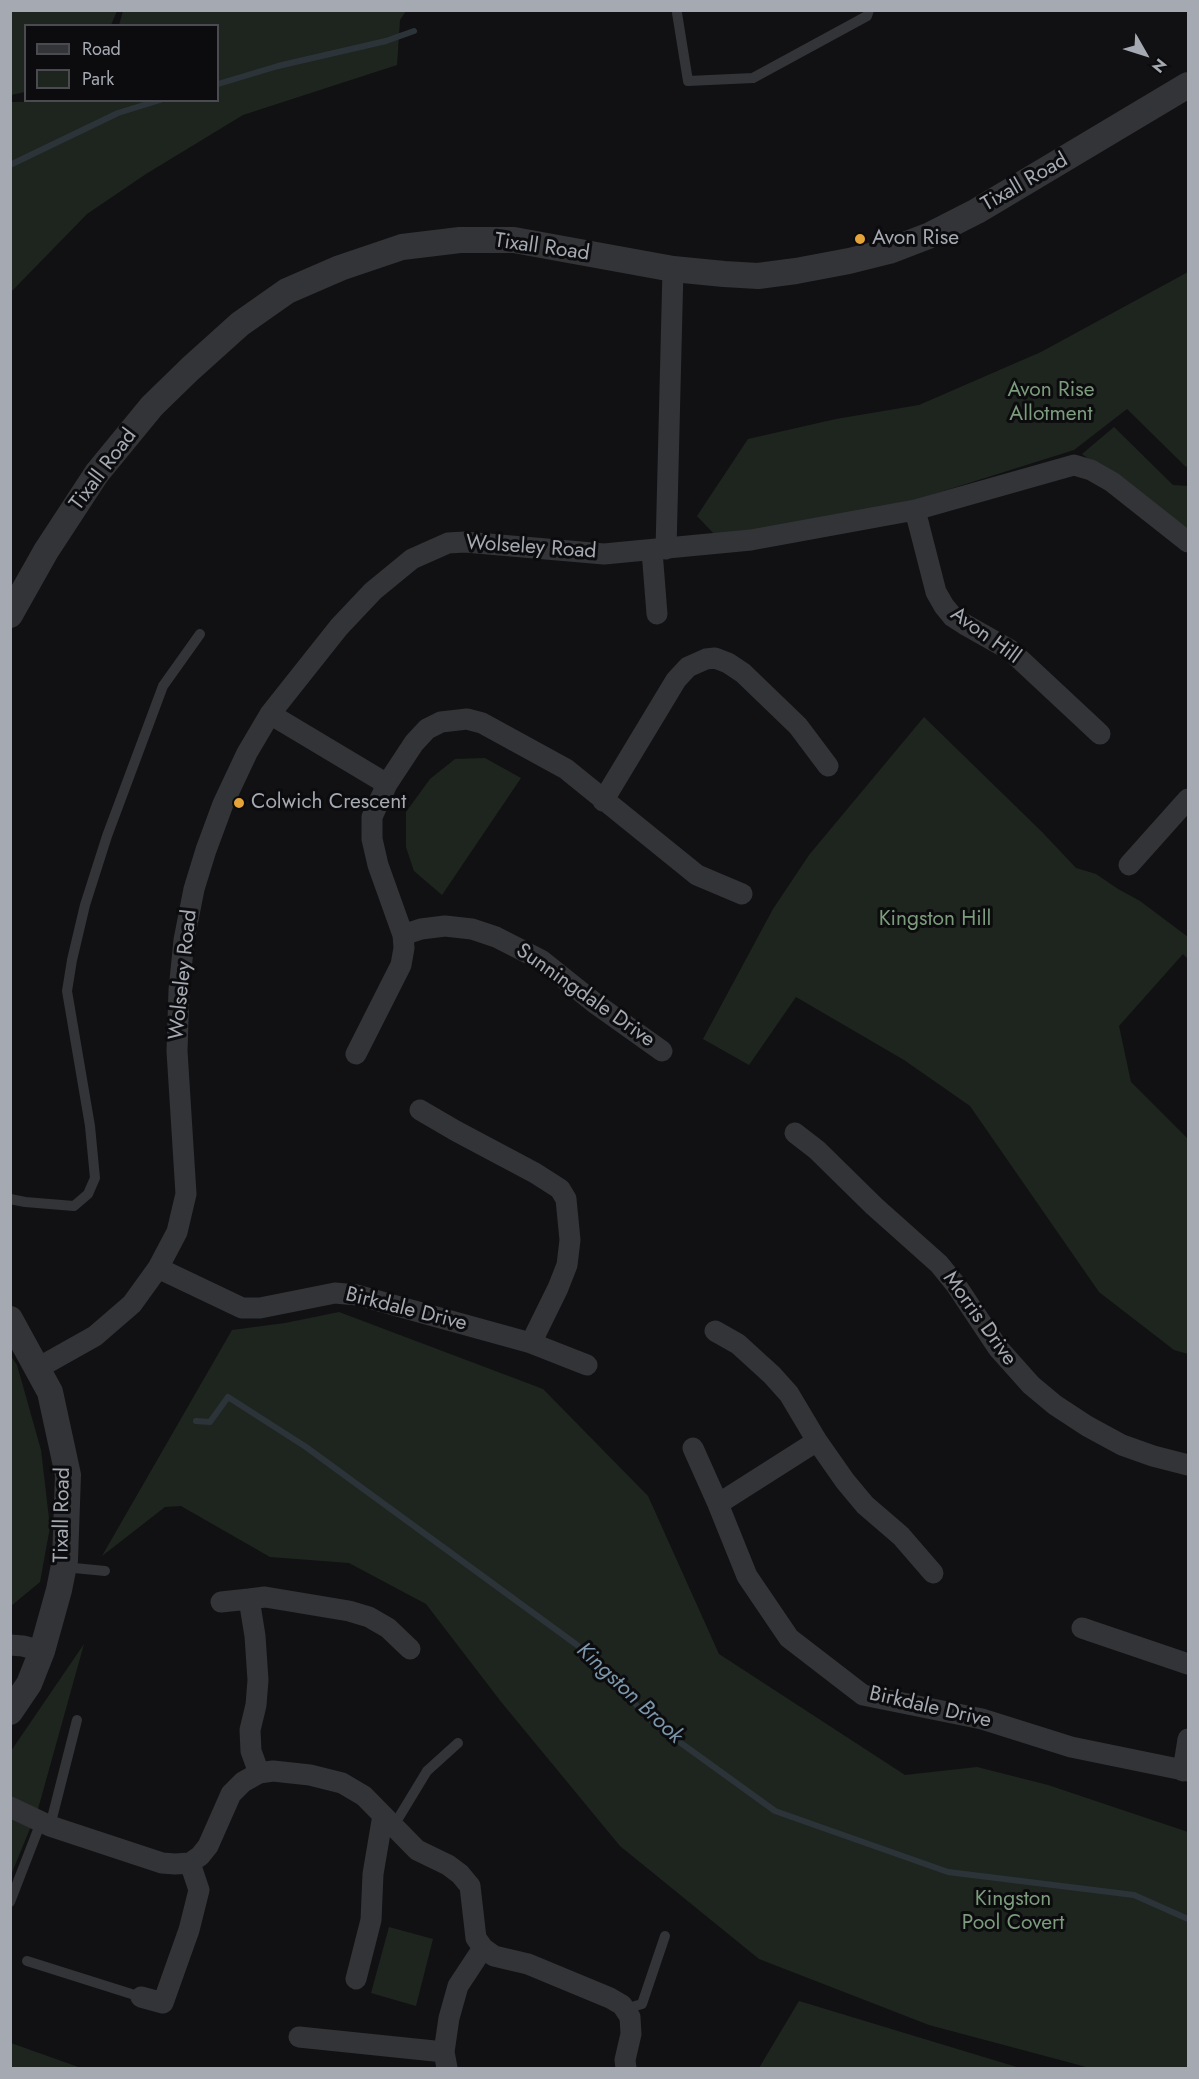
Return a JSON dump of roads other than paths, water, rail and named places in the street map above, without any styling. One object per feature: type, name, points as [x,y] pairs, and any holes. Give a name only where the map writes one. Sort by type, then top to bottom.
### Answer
[{"type":"street","name":"Tixall Road","points":[[10,615],[46,551],[97,473],[152,406],[240,324],[287,291],[340,268],[402,247],[460,240],[514,240],[673,269],[758,276],[796,271],[889,251],[928,236],[977,211],[1188,85]]},
{"type":"street","points":[[657,614],[673,269]]},
{"type":"street","points":[[659,550],[751,540],[915,510],[1074,465],[1091,470],[1112,482],[1188,542]]},
{"type":"street","name":"Avon Hill","points":[[915,510],[936,592],[944,606],[964,624],[1010,650],[1100,735]]},
{"type":"street","name":"Wolseley Road","points":[[38,1368],[95,1336],[132,1304],[158,1268],[177,1232],[186,1194],[177,1051],[179,990],[184,940],[194,889],[223,804],[247,753],[270,714],[339,627],[373,591],[412,559],[430,549],[448,543],[465,542],[604,554],[659,550]]},
{"type":"street","points":[[603,801],[676,680],[688,667],[706,659],[716,658],[743,673],[798,726],[828,766]]},
{"type":"street","points":[[270,714],[387,783]]},
{"type":"street","points":[[356,1054],[401,965],[404,948],[403,935],[378,865],[372,839],[372,817],[387,783],[414,743],[428,729],[441,722],[467,719],[482,723],[566,769],[603,801],[697,874],[742,894]]},
{"type":"street","points":[[1129,865],[1188,799]]},
{"type":"street","name":"Sunningdale Drive","points":[[403,935],[421,929],[445,926],[472,929],[504,940],[541,960],[614,1018],[662,1051]]},
{"type":"street","points":[[420,1110],[535,1173],[560,1190],[566,1199],[570,1240],[567,1265],[531,1343]]},
{"type":"street","name":"Morris Drive","points":[[795,1133],[822,1155],[874,1206],[939,1264],[956,1285],[998,1348],[1031,1386],[1079,1421],[1122,1445],[1188,1465]]},
{"type":"street","name":"Birkdale Drive","points":[[158,1268],[242,1308],[260,1308],[336,1293],[357,1295],[531,1343],[587,1365]]},
{"type":"street","name":"Tixall Road","points":[[10,1319],[50,1392],[68,1475],[63,1567],[42,1651],[29,1684],[10,1712]]},
{"type":"street","points":[[716,1331],[738,1344],[772,1375],[789,1394],[817,1441],[845,1481],[865,1505],[901,1536],[933,1573]]},
{"type":"street","points":[[718,1503],[817,1441]]},
{"type":"street","name":"Birkdale Drive","points":[[693,1448],[747,1576],[789,1638],[863,1695],[982,1719],[1071,1747],[1186,1771]]},
{"type":"street","points":[[221,1602],[265,1597],[349,1611],[369,1617],[388,1628],[410,1649]]},
{"type":"street","points":[[249,1599],[255,1636],[258,1680],[256,1705],[250,1730],[251,1751],[259,1773]]},
{"type":"street","points":[[1082,1628],[1188,1664]]},
{"type":"street","points":[[10,1646],[23,1646],[42,1651]]},
{"type":"street","points":[[1186,1771],[1188,1739]]},
{"type":"street","points":[[10,1807],[46,1824],[162,1863],[190,1863],[208,1846],[231,1794],[243,1782],[259,1773],[273,1771],[310,1775],[342,1783],[363,1796],[417,1850],[454,1869],[470,1886],[476,1938],[483,1948],[494,1956],[528,1964],[622,2005],[630,2017],[631,2034],[625,2060],[626,2068]]},
{"type":"street","points":[[356,1979],[371,1920],[373,1875],[388,1821]]},
{"type":"street","points":[[141,1997],[163,2003],[189,1930],[199,1890],[190,1863]]},
{"type":"street","points":[[298,2037],[445,2060],[449,2018],[458,1986],[483,1948]]},
{"type":"lane","points":[[677,13],[688,81],[753,78],[867,16],[869,10]]},
{"type":"lane","points":[[10,1199],[74,1206],[88,1194],[95,1178],[90,1126],[67,991],[72,960],[85,904],[107,836],[163,686],[200,634]]},
{"type":"lane","points":[[63,1567],[105,1570]]},
{"type":"lane","points":[[10,1902],[46,1824],[77,1720]]},
{"type":"lane","points":[[388,1821],[427,1771],[458,1743]]},
{"type":"lane","points":[[625,2009],[642,2004],[665,1936]]},
{"type":"lane","points":[[27,1961],[141,1997]]},
{"type":"waterway","points":[[219,84],[278,66],[386,41],[414,31]]},
{"type":"waterway","points":[[10,165],[118,113],[154,102]]},
{"type":"waterway","name":"Kingston Brook","points":[[196,1421],[210,1422],[228,1397],[306,1447],[577,1645],[656,1725],[775,1811],[948,1872],[1134,1895],[1188,1919]]},
{"type":"place","name":"Avon Rise","points":[[860,239]]},
{"type":"place","name":"Colwich Crescent","points":[[239,803]]},
{"type":"park label","name":"Avon Rise Allotment","points":[[1051,403]]},
{"type":"park label","name":"Kingston Hill","points":[[935,920]]},
{"type":"park label","name":"Kingston Pool Covert","points":[[1013,1912]]}]
